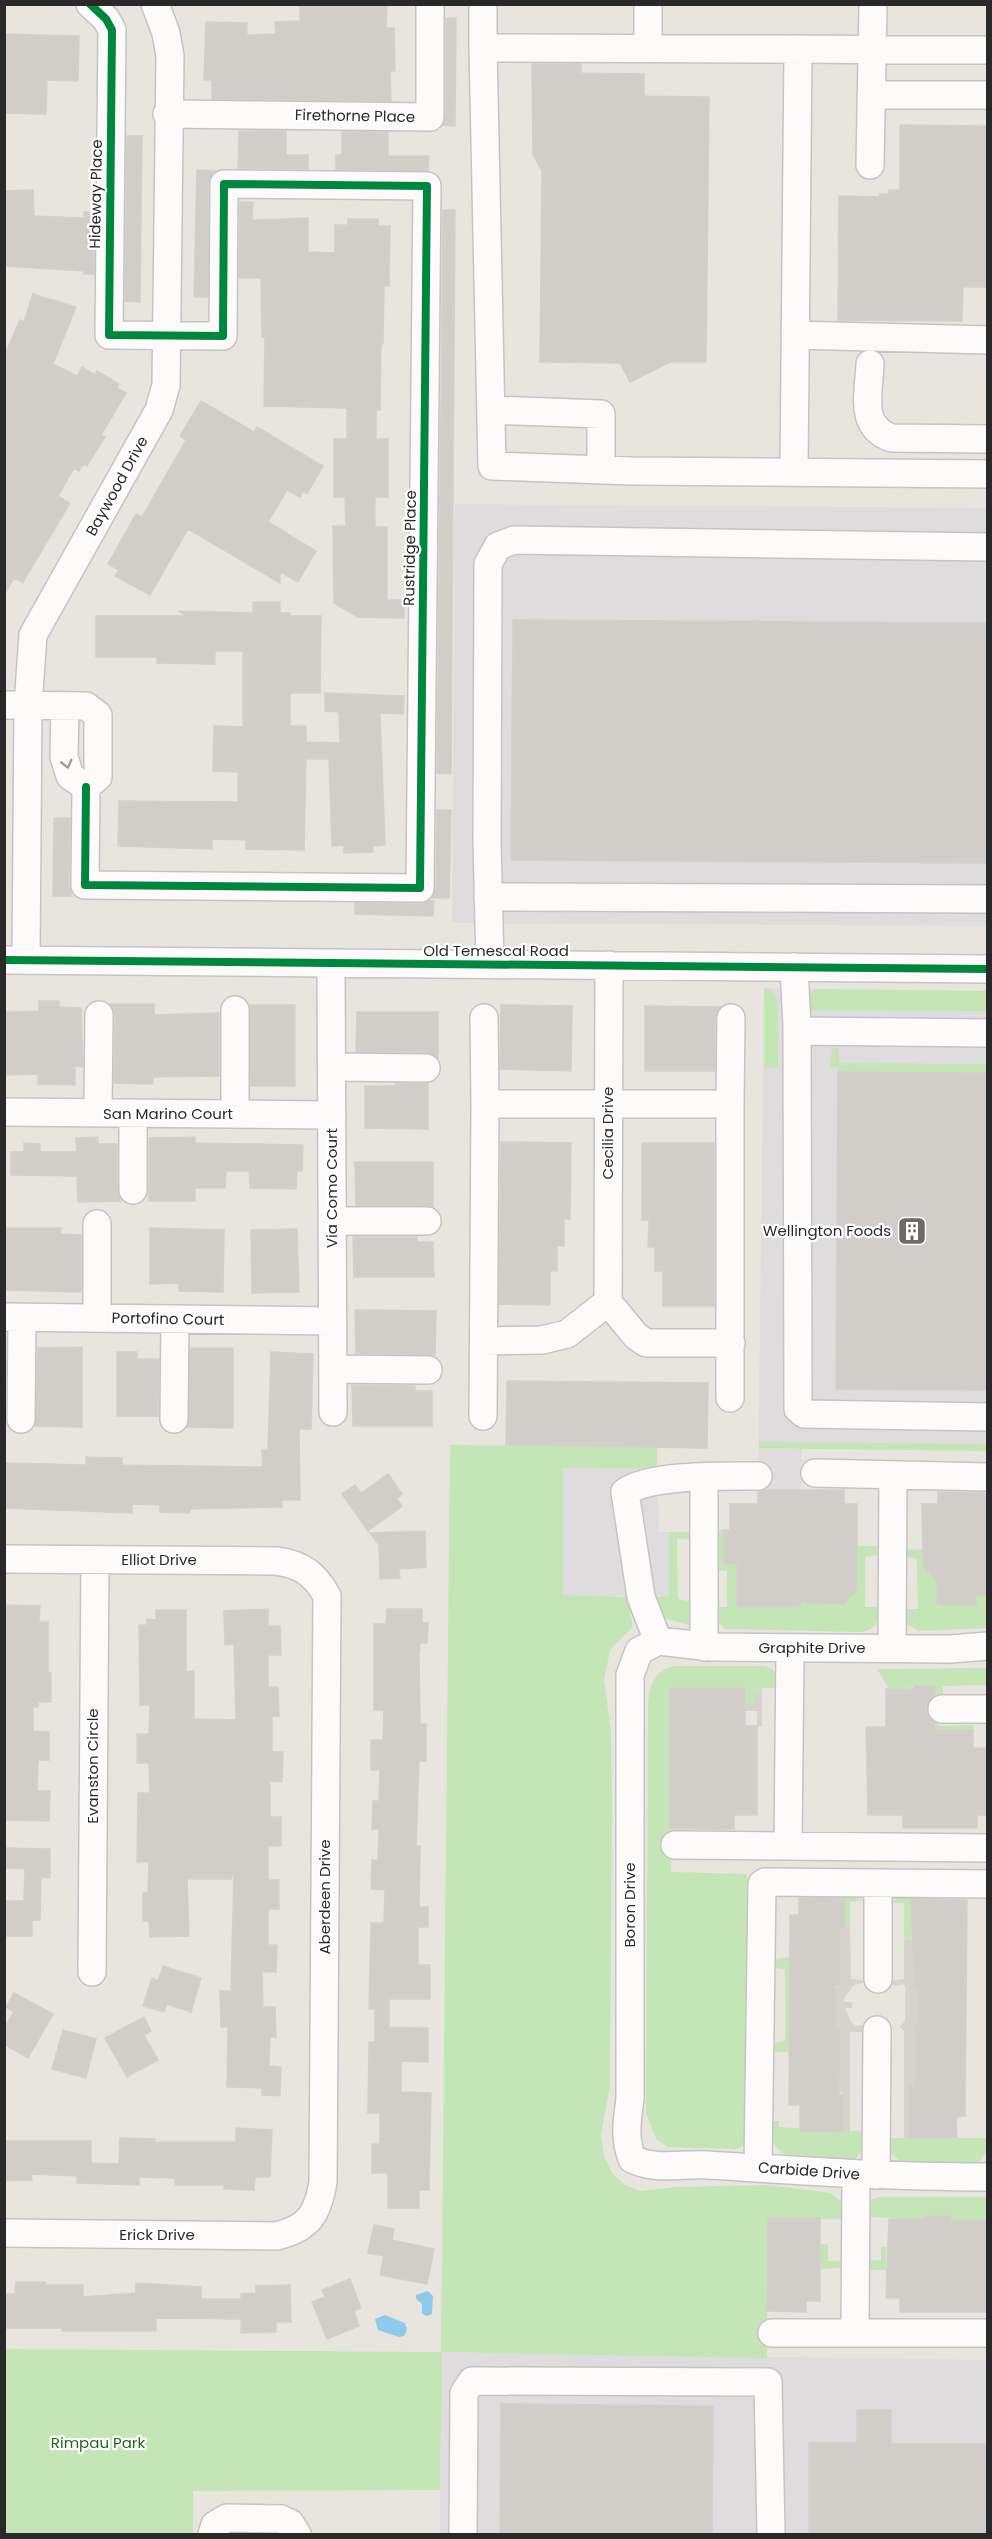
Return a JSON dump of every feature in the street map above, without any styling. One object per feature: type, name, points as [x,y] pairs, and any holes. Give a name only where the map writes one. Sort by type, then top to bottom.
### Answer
[{"type":"street","name":"Hideway Place","points":[[90,4],[106,19],[112,30],[109,335],[167,335]]},
{"type":"street","name":"Baywood Drive","points":[[15,960],[16,705],[33,635],[159,410],[166,385],[167,114],[170,56],[166,33],[155,4]]},
{"type":"street","name":"Firethorne Place","points":[[167,114],[430,117],[430,4]]},
{"type":"street","points":[[483,4],[492,466],[601,470],[987,474]]},
{"type":"street","points":[[648,4],[648,48]]},
{"type":"street","points":[[870,165],[873,4]]},
{"type":"street","points":[[483,48],[987,50]]},
{"type":"street","points":[[794,471],[798,49]]},
{"type":"street","points":[[871,95],[987,95]]},
{"type":"street","name":"Rustridge Place","points":[[16,705],[65,706],[64,757],[70,776],[86,788],[85,885],[420,888],[427,186],[224,184],[223,336],[167,335]]},
{"type":"street","points":[[795,335],[987,340]]},
{"type":"street","points":[[870,364],[868,412],[871,425],[881,435],[892,438],[987,439]]},
{"type":"street","points":[[491,410],[601,414],[601,470]]},
{"type":"street","points":[[490,964],[488,564],[498,546],[514,540],[987,547]]},
{"type":"street","points":[[488,897],[987,899]]},
{"type":"street","name":"Old Temescal Road","points":[[15,960],[987,969]]},
{"type":"street","name":"Via Como Court","points":[[331,964],[333,1412]]},
{"type":"street","name":"Cecilia Drive","points":[[608,1302],[609,965]]},
{"type":"street","points":[[794,967],[797,1025],[798,1409],[804,1414],[987,1417]]},
{"type":"street","points":[[235,1010],[235,1114]]},
{"type":"street","points":[[98,1113],[99,1015]]},
{"type":"street","points":[[483,1416],[484,1018]]},
{"type":"street","points":[[730,1398],[731,1018]]},
{"type":"street","points":[[797,1025],[801,1031],[811,1032],[987,1033]]},
{"type":"street","points":[[332,1067],[426,1068]]},
{"type":"street","points":[[485,1104],[730,1104]]},
{"type":"street","name":"San Marino Court","points":[[4,1112],[332,1115]]},
{"type":"street","points":[[133,1113],[133,1190]]},
{"type":"street","points":[[332,1221],[427,1221]]},
{"type":"street","points":[[97,1224],[97,1318]]},
{"type":"street","points":[[484,1341],[542,1340],[567,1334],[608,1302],[636,1336],[646,1342],[731,1344]]},
{"type":"street","points":[[13,1317],[21,1419]]},
{"type":"street","name":"Portofino Court","points":[[13,1317],[332,1321]]},
{"type":"street","points":[[174,1419],[175,1319]]},
{"type":"street","points":[[333,1369],[428,1370]]},
{"type":"street","points":[[815,1473],[893,1477],[987,1477]]},
{"type":"street","points":[[649,1646],[625,1492],[631,1488],[657,1482],[704,1477],[758,1476]]},
{"type":"street","points":[[704,1477],[704,1647]]},
{"type":"street","points":[[892,1648],[893,1477]]},
{"type":"street","name":"Elliot Drive","points":[[4,1559],[276,1561],[294,1563],[311,1572]]},
{"type":"street","name":"Evanston Circle","points":[[92,1972],[95,1560]]},
{"type":"street","name":"Aberdeen Drive","points":[[306,2223],[319,2205],[323,2182],[327,1596],[311,1572]]},
{"type":"street","name":"Graphite Drive","points":[[649,1646],[790,1648],[987,1646]]},
{"type":"street","name":"Boron Drive","points":[[632,2159],[626,2143],[630,2099],[630,1675],[649,1646]]},
{"type":"street","points":[[788,1846],[790,1648]]},
{"type":"street","points":[[942,1709],[987,1709]]},
{"type":"street","points":[[675,1845],[987,1848]]},
{"type":"street","points":[[758,2168],[762,1884],[765,1882],[987,1884]]},
{"type":"street","points":[[878,1883],[878,1979]]},
{"type":"street","points":[[855,2333],[877,2030]]},
{"type":"street","name":"Carbide Drive","points":[[632,2159],[648,2166],[700,2164],[866,2175],[987,2177]]},
{"type":"street","name":"Erick Drive","points":[[4,2234],[276,2236],[293,2232],[306,2223]]},
{"type":"street","points":[[772,2333],[987,2333]]},
{"type":"street","points":[[463,2535],[464,2393],[472,2381],[612,2381],[768,2382],[771,2535]]},
{"type":"street","points":[[212,2535],[215,2525],[227,2518],[281,2519],[290,2523],[297,2535]]},
{"type":"street","points":[[225,2535],[266,2532],[273,2535]]},
{"type":"shaded area","points":[[455,504],[987,508],[987,926],[452,923]]},
{"type":"shaded area","points":[[764,988],[987,991],[987,1451],[802,1449],[801,1490],[758,1490]]},
{"type":"shaded area","points":[[563,1468],[657,1469],[659,1532],[669,1532],[669,1596],[563,1596]]},
{"type":"shaded area","points":[[754,1692],[762,1692],[762,1727],[757,1726],[757,1711],[745,1711],[745,1704],[754,1704]]},
{"type":"shaded area","points":[[850,1925],[851,1979],[867,1981],[853,1986],[843,2000],[852,2002],[852,2008],[845,2008],[851,2022],[856,2026],[861,2025],[866,2028],[866,2032],[850,2032],[850,2131],[843,2132],[843,2096],[839,2090],[840,2028],[835,2025],[835,1989],[840,1984],[840,1933],[844,1926]]},
{"type":"shaded area","points":[[904,1940],[914,1940],[914,1987],[919,1987],[919,2024],[914,2024],[914,2086],[909,2086],[910,2138],[904,2138],[904,2031],[900,2027],[905,2020],[905,1986],[903,1984],[895,1986],[888,1981],[904,1979]]},
{"type":"shaded area","points":[[441,2352],[987,2360],[987,2534],[440,2534]]},
{"type":"green space","points":[[764,988],[773,992],[778,1002],[778,1068],[764,1068]]},
{"type":"green space","points":[[816,989],[987,991],[987,1011],[805,1010],[807,998]]},
{"type":"green space","points":[[838,1048],[839,1063],[987,1064],[987,1073],[838,1072],[838,1067],[830,1067],[832,1049]]},
{"type":"green space","points":[[759,1442],[987,1444],[988,1451],[759,1448]]},
{"type":"green space","name":"Rimpau Park","points":[[450,1445],[657,1447],[657,1469],[563,1468],[563,1595],[627,1597],[633,1627],[610,1650],[604,1680],[611,1732],[612,1803],[610,2086],[601,2134],[604,2156],[612,2173],[625,2185],[640,2191],[676,2187],[768,2185],[830,2193],[844,2203],[844,2219],[768,2219],[767,2358],[442,2352],[440,2490],[193,2491],[193,2534],[5,2534],[5,2349],[441,2352]]},
{"type":"green space","points":[[724,1530],[724,1564],[737,1564],[738,1607],[800,1607],[800,1602],[844,1604],[857,1546],[878,1546],[878,1555],[865,1557],[865,1607],[879,1607],[876,1623],[871,1629],[862,1632],[724,1629],[716,1619],[716,1607],[727,1607],[727,1571],[715,1570],[714,1531]]},
{"type":"green space","points":[[669,1532],[693,1532],[691,1539],[677,1539],[678,1599],[693,1602],[692,1623],[688,1625],[661,1617],[654,1597],[669,1596]]},
{"type":"green space","points":[[923,1549],[923,1567],[937,1581],[937,1604],[976,1605],[976,1595],[987,1595],[987,1628],[919,1631],[906,1623],[903,1609],[918,1609],[917,1559],[907,1557],[905,1550]]},
{"type":"green space","points":[[673,1666],[763,1666],[771,1668],[776,1673],[777,1688],[762,1688],[762,1692],[754,1692],[754,1704],[745,1704],[745,1688],[670,1829],[671,1872],[747,1874],[746,2141],[745,2146],[736,2149],[667,2147],[656,2138],[646,2114],[648,1707],[649,1693],[656,1676]]},
{"type":"green space","points":[[987,1668],[987,1685],[943,1686],[943,1700],[939,1703],[939,1726],[973,1725],[973,1730],[935,1730],[935,1686],[889,1689],[877,1669]]},
{"type":"green space","points":[[903,1895],[911,1895],[911,1940],[904,1940],[904,1903],[890,1903]]},
{"type":"green space","points":[[845,1896],[865,1900],[850,1902],[850,1925],[844,1926]]},
{"type":"green space","points":[[790,1957],[789,2052],[774,2052],[770,2044],[785,2041],[785,1969],[774,1968],[773,1960]]},
{"type":"green space","points":[[770,2121],[779,2121],[779,2127],[800,2128],[801,2131],[863,2131],[863,2149],[855,2160],[848,2161],[785,2154],[777,2148],[773,2140]]},
{"type":"green space","points":[[889,2138],[987,2138],[987,2150],[980,2161],[972,2163],[902,2162],[890,2153]]},
{"type":"green space","points":[[879,2197],[987,2197],[987,2221],[951,2221],[951,2216],[924,2216],[924,2219],[867,2217],[871,2202]]},
{"type":"green space","points":[[820,2244],[828,2244],[828,2261],[841,2261],[842,2268],[820,2269]]},
{"type":"green space","points":[[881,2247],[886,2247],[886,2270],[868,2270],[867,2261],[881,2260]]},
{"type":"water","points":[[428,2291],[433,2296],[432,2314],[426,2316],[422,2313],[422,2304],[416,2299],[416,2295]]},
{"type":"water","points":[[385,2315],[405,2323],[407,2330],[404,2336],[399,2337],[378,2330],[375,2319]]},
{"type":"building","points":[[300,4],[387,4],[386,28],[394,28],[395,71],[390,71],[391,101],[212,99],[212,80],[204,80],[206,22],[247,23],[247,35],[276,34],[275,22],[300,21]]},
{"type":"building","points":[[446,18],[456,18],[455,126],[443,125],[446,117]]},
{"type":"building","points":[[4,34],[79,36],[78,81],[47,80],[46,114],[4,113]]},
{"type":"building","points":[[532,64],[581,64],[581,73],[644,74],[644,96],[709,97],[706,362],[670,362],[630,382],[620,363],[540,362],[542,171],[533,154]]},
{"type":"building","points":[[900,125],[987,126],[987,287],[963,287],[962,321],[838,320],[839,196],[879,197],[880,194],[889,194],[889,190],[900,190]]},
{"type":"building","points":[[239,131],[286,131],[286,155],[308,155],[308,169],[238,168]]},
{"type":"building","points":[[342,132],[388,132],[388,156],[429,156],[428,171],[336,169],[336,155],[342,155]]},
{"type":"building","points":[[127,136],[142,136],[140,302],[125,301]]},
{"type":"building","points":[[197,170],[215,171],[208,184],[208,297],[194,297]]},
{"type":"building","points":[[33,190],[34,216],[84,218],[84,212],[94,212],[94,274],[84,274],[84,271],[4,266],[4,191]]},
{"type":"building","points":[[240,202],[253,202],[252,220],[308,218],[308,252],[335,253],[335,225],[348,225],[348,219],[378,219],[378,226],[390,226],[389,286],[384,286],[380,410],[376,410],[376,439],[388,439],[388,497],[375,497],[375,527],[387,527],[387,600],[404,600],[404,618],[358,617],[334,603],[333,526],[346,526],[345,497],[334,497],[334,439],[347,439],[347,408],[264,406],[265,337],[262,337],[261,278],[239,278]]},
{"type":"building","points":[[443,210],[455,210],[451,774],[437,773]]},
{"type":"building","points":[[33,294],[76,307],[53,364],[77,376],[82,367],[95,375],[97,371],[119,384],[117,388],[126,393],[101,435],[105,437],[87,466],[84,464],[79,471],[74,468],[58,496],[70,503],[23,582],[14,578],[4,595],[4,356],[20,320],[24,322]]},
{"type":"building","points":[[201,401],[254,432],[257,427],[323,466],[307,494],[303,491],[300,497],[287,490],[268,522],[316,551],[298,582],[280,572],[280,583],[188,529],[150,595],[115,576],[119,570],[108,564],[136,514],[142,517],[186,440],[180,436]]},
{"type":"building","points":[[253,602],[280,602],[280,613],[290,613],[290,616],[321,616],[320,693],[290,693],[290,726],[306,726],[306,742],[340,743],[339,712],[325,711],[325,693],[404,696],[403,714],[380,713],[385,845],[373,846],[373,852],[344,853],[344,845],[332,846],[329,759],[306,759],[304,850],[246,849],[246,840],[212,839],[212,849],[118,846],[119,801],[238,802],[238,772],[213,771],[214,726],[243,727],[243,651],[215,651],[215,664],[157,663],[157,657],[96,657],[96,616],[187,616],[178,611],[253,613]]},
{"type":"building","points":[[513,620],[987,623],[987,863],[511,860]]},
{"type":"building","points":[[437,810],[451,810],[449,898],[432,898],[436,888]]},
{"type":"building","points":[[54,818],[70,818],[69,885],[72,896],[53,896]]},
{"type":"building","points":[[434,901],[433,916],[355,914],[355,903],[420,904]]},
{"type":"building","points":[[39,1001],[59,1001],[59,1007],[81,1008],[83,1067],[75,1066],[75,1085],[38,1084],[38,1074],[4,1075],[4,1012],[39,1011]]},
{"type":"building","points":[[110,1004],[154,1004],[154,1015],[219,1013],[219,1076],[153,1077],[153,1084],[114,1083],[115,1015]]},
{"type":"building","points":[[250,1005],[295,1005],[295,1086],[251,1086]]},
{"type":"building","points":[[501,1005],[572,1006],[571,1071],[500,1069]]},
{"type":"building","points":[[645,1006],[721,1007],[715,1018],[715,1071],[645,1071]]},
{"type":"building","points":[[357,1012],[438,1012],[438,1058],[426,1052],[356,1052]]},
{"type":"building","name":"Wellington Foods","points":[[838,1072],[987,1073],[987,1390],[836,1389]]},
{"type":"building","points":[[396,1083],[428,1083],[428,1129],[365,1128],[365,1086],[396,1086]]},
{"type":"building","points":[[98,1137],[98,1144],[117,1144],[117,1190],[121,1201],[78,1202],[77,1176],[11,1175],[11,1152],[24,1152],[24,1143],[40,1144],[40,1152],[77,1152],[76,1138]]},
{"type":"building","points":[[195,1137],[195,1143],[303,1145],[302,1171],[297,1171],[296,1189],[250,1188],[249,1171],[226,1171],[225,1188],[195,1188],[195,1201],[149,1201],[149,1138]]},
{"type":"building","points":[[501,1142],[571,1143],[570,1219],[564,1219],[564,1246],[557,1246],[557,1271],[550,1271],[550,1305],[499,1304]]},
{"type":"building","points":[[642,1143],[714,1143],[714,1306],[663,1306],[663,1271],[655,1271],[655,1247],[648,1247],[649,1220],[642,1220]]},
{"type":"building","points":[[355,1162],[433,1162],[433,1207],[356,1205]]},
{"type":"building","points":[[4,1228],[61,1228],[60,1234],[81,1235],[81,1292],[4,1290]]},
{"type":"building","points":[[150,1228],[224,1230],[223,1292],[179,1291],[179,1283],[150,1284]]},
{"type":"building","points":[[297,1229],[299,1292],[252,1293],[251,1230]]},
{"type":"building","points":[[353,1237],[417,1237],[417,1242],[433,1242],[434,1277],[354,1277]]},
{"type":"building","points":[[355,1310],[436,1311],[435,1355],[356,1353]]},
{"type":"building","points":[[82,1347],[82,1427],[35,1426],[38,1348]]},
{"type":"building","points":[[190,1348],[233,1348],[233,1428],[187,1427]]},
{"type":"building","points":[[117,1352],[137,1352],[137,1359],[159,1359],[158,1416],[117,1416]]},
{"type":"building","points":[[271,1352],[313,1354],[311,1429],[299,1429],[300,1500],[282,1500],[282,1507],[190,1509],[190,1513],[160,1512],[160,1505],[132,1504],[132,1513],[4,1508],[4,1463],[86,1465],[86,1457],[122,1458],[122,1465],[263,1467],[262,1450],[268,1450]]},
{"type":"building","points":[[507,1381],[708,1383],[707,1448],[506,1445]]},
{"type":"building","points":[[352,1385],[415,1386],[415,1391],[432,1391],[432,1426],[353,1426]]},
{"type":"building","points":[[388,1474],[402,1494],[397,1499],[402,1506],[368,1531],[342,1494],[355,1485],[361,1493]]},
{"type":"building","points":[[765,1490],[844,1490],[844,1504],[857,1504],[857,1589],[844,1604],[800,1602],[800,1607],[737,1607],[737,1564],[724,1564],[724,1530],[730,1530],[730,1504],[758,1504],[758,1492]]},
{"type":"building","points":[[938,1492],[987,1493],[987,1595],[976,1595],[976,1605],[937,1604],[937,1581],[923,1567],[922,1504],[938,1504]]},
{"type":"building","points":[[425,1531],[426,1567],[399,1569],[400,1578],[380,1579],[379,1545],[370,1533]]},
{"type":"building","points":[[4,1605],[40,1606],[39,1622],[48,1622],[48,1673],[51,1673],[51,1702],[38,1702],[38,1707],[33,1707],[33,1731],[49,1732],[49,1760],[38,1760],[37,1791],[50,1791],[49,1821],[4,1820]]},
{"type":"building","points":[[268,1609],[268,1626],[280,1626],[281,1655],[268,1655],[268,1687],[278,1687],[279,1716],[272,1716],[272,1752],[283,1752],[282,1782],[270,1781],[270,1817],[281,1817],[281,1846],[268,1846],[268,1880],[279,1880],[279,1909],[268,1909],[268,1945],[277,1945],[276,1972],[262,1972],[263,2007],[275,2007],[276,2037],[270,2037],[269,2066],[281,2067],[280,2096],[262,2095],[262,2088],[227,2087],[228,2027],[221,2027],[220,1991],[231,1991],[234,1870],[231,1879],[187,1879],[189,1936],[150,1937],[149,1921],[143,1921],[143,1893],[148,1892],[149,1862],[137,1862],[138,1793],[150,1793],[149,1763],[137,1763],[137,1734],[149,1734],[150,1705],[140,1705],[139,1625],[147,1625],[147,1619],[156,1620],[156,1610],[186,1610],[186,1672],[194,1671],[194,1719],[236,1720],[234,1644],[225,1645],[224,1611]]},
{"type":"building","points":[[387,1609],[422,1609],[422,1623],[428,1623],[427,1643],[420,1643],[419,1655],[420,1724],[426,1724],[426,1761],[419,1761],[416,1846],[420,1846],[419,1907],[428,1907],[428,1927],[418,1927],[418,1965],[430,1965],[430,1999],[389,1999],[389,2027],[428,2028],[428,2062],[401,2061],[401,2092],[431,2093],[429,2190],[419,2190],[419,2208],[388,2208],[388,2173],[372,2173],[372,2144],[380,2144],[380,2113],[368,2113],[369,2042],[375,2042],[375,2009],[369,2009],[371,1923],[384,1923],[385,1890],[371,1889],[372,1860],[378,1860],[379,1829],[372,1829],[373,1801],[379,1801],[380,1770],[371,1770],[371,1740],[383,1740],[384,1710],[374,1710],[374,1624],[386,1624]]},
{"type":"building","points":[[914,1686],[935,1686],[935,1695],[926,1708],[929,1717],[935,1723],[935,1730],[973,1730],[973,1748],[987,1748],[987,1815],[977,1815],[977,1828],[903,1828],[903,1815],[868,1815],[866,1727],[886,1727],[886,1689],[914,1689]]},
{"type":"building","points":[[670,1688],[745,1688],[745,1726],[757,1726],[757,1815],[734,1815],[734,1829],[670,1829]]},
{"type":"building","points":[[4,1848],[50,1849],[50,1878],[41,1877],[40,1920],[32,1920],[32,1936],[4,1936],[4,1901],[24,1901],[25,1869],[4,1868]]},
{"type":"building","points":[[799,1898],[845,1898],[844,1929],[840,1930],[840,1985],[835,1986],[836,2027],[840,2028],[839,2094],[843,2096],[843,2132],[800,2131],[800,2105],[789,2105],[790,1915],[799,1915]]},
{"type":"building","points":[[911,1899],[967,1900],[965,2116],[956,2117],[957,2138],[910,2138],[909,2086],[914,2086],[914,2024],[919,2024],[919,1987],[914,1987]]},
{"type":"building","points":[[163,1966],[201,1978],[191,2012],[167,2004],[164,2012],[143,2006],[152,1978],[158,1981]]},
{"type":"building","points":[[14,1993],[53,2014],[28,2058],[4,2044],[4,2028],[14,2012],[6,2007]]},
{"type":"building","points":[[144,2017],[151,2031],[144,2035],[158,2060],[127,2077],[105,2038]]},
{"type":"building","points":[[63,2030],[96,2039],[86,2078],[52,2069]]},
{"type":"building","points":[[236,2128],[272,2130],[270,2177],[255,2177],[254,2190],[224,2189],[224,2185],[175,2185],[175,2178],[139,2177],[139,2185],[77,2183],[77,2176],[31,2174],[32,2180],[4,2181],[4,2141],[91,2141],[91,2163],[119,2164],[120,2138],[155,2139],[155,2142],[236,2142]]},
{"type":"building","points":[[924,2216],[951,2216],[951,2221],[987,2221],[987,2312],[900,2312],[900,2298],[886,2298],[889,2219],[924,2219]]},
{"type":"building","points":[[768,2218],[820,2218],[820,2301],[806,2301],[806,2312],[767,2311]]},
{"type":"building","points":[[374,2225],[394,2229],[392,2240],[434,2249],[427,2284],[380,2275],[384,2256],[368,2253]]},
{"type":"building","points":[[350,2279],[361,2308],[354,2311],[359,2326],[327,2339],[312,2302],[325,2297],[322,2290]]},
{"type":"building","points":[[16,2282],[83,2285],[83,2297],[136,2293],[136,2283],[201,2287],[201,2299],[241,2299],[241,2294],[256,2293],[256,2286],[290,2285],[291,2322],[276,2322],[276,2332],[241,2333],[241,2319],[156,2318],[156,2331],[62,2331],[62,2328],[4,2328],[4,2294],[15,2294]]},
{"type":"building","points":[[501,2404],[713,2406],[712,2535],[500,2535]]},
{"type":"building","points":[[857,2410],[891,2410],[891,2444],[987,2444],[987,2535],[809,2535],[809,2443],[857,2443]]},
{"type":"cycle path","points":[[86,787],[85,885],[420,888],[427,186],[224,184],[223,336],[109,335],[112,30],[106,19],[90,4]]},
{"type":"cycle path","points":[[4,960],[988,969]]},
{"type":"place","name":"Wellington Foods","points":[[912,1231]]}]
